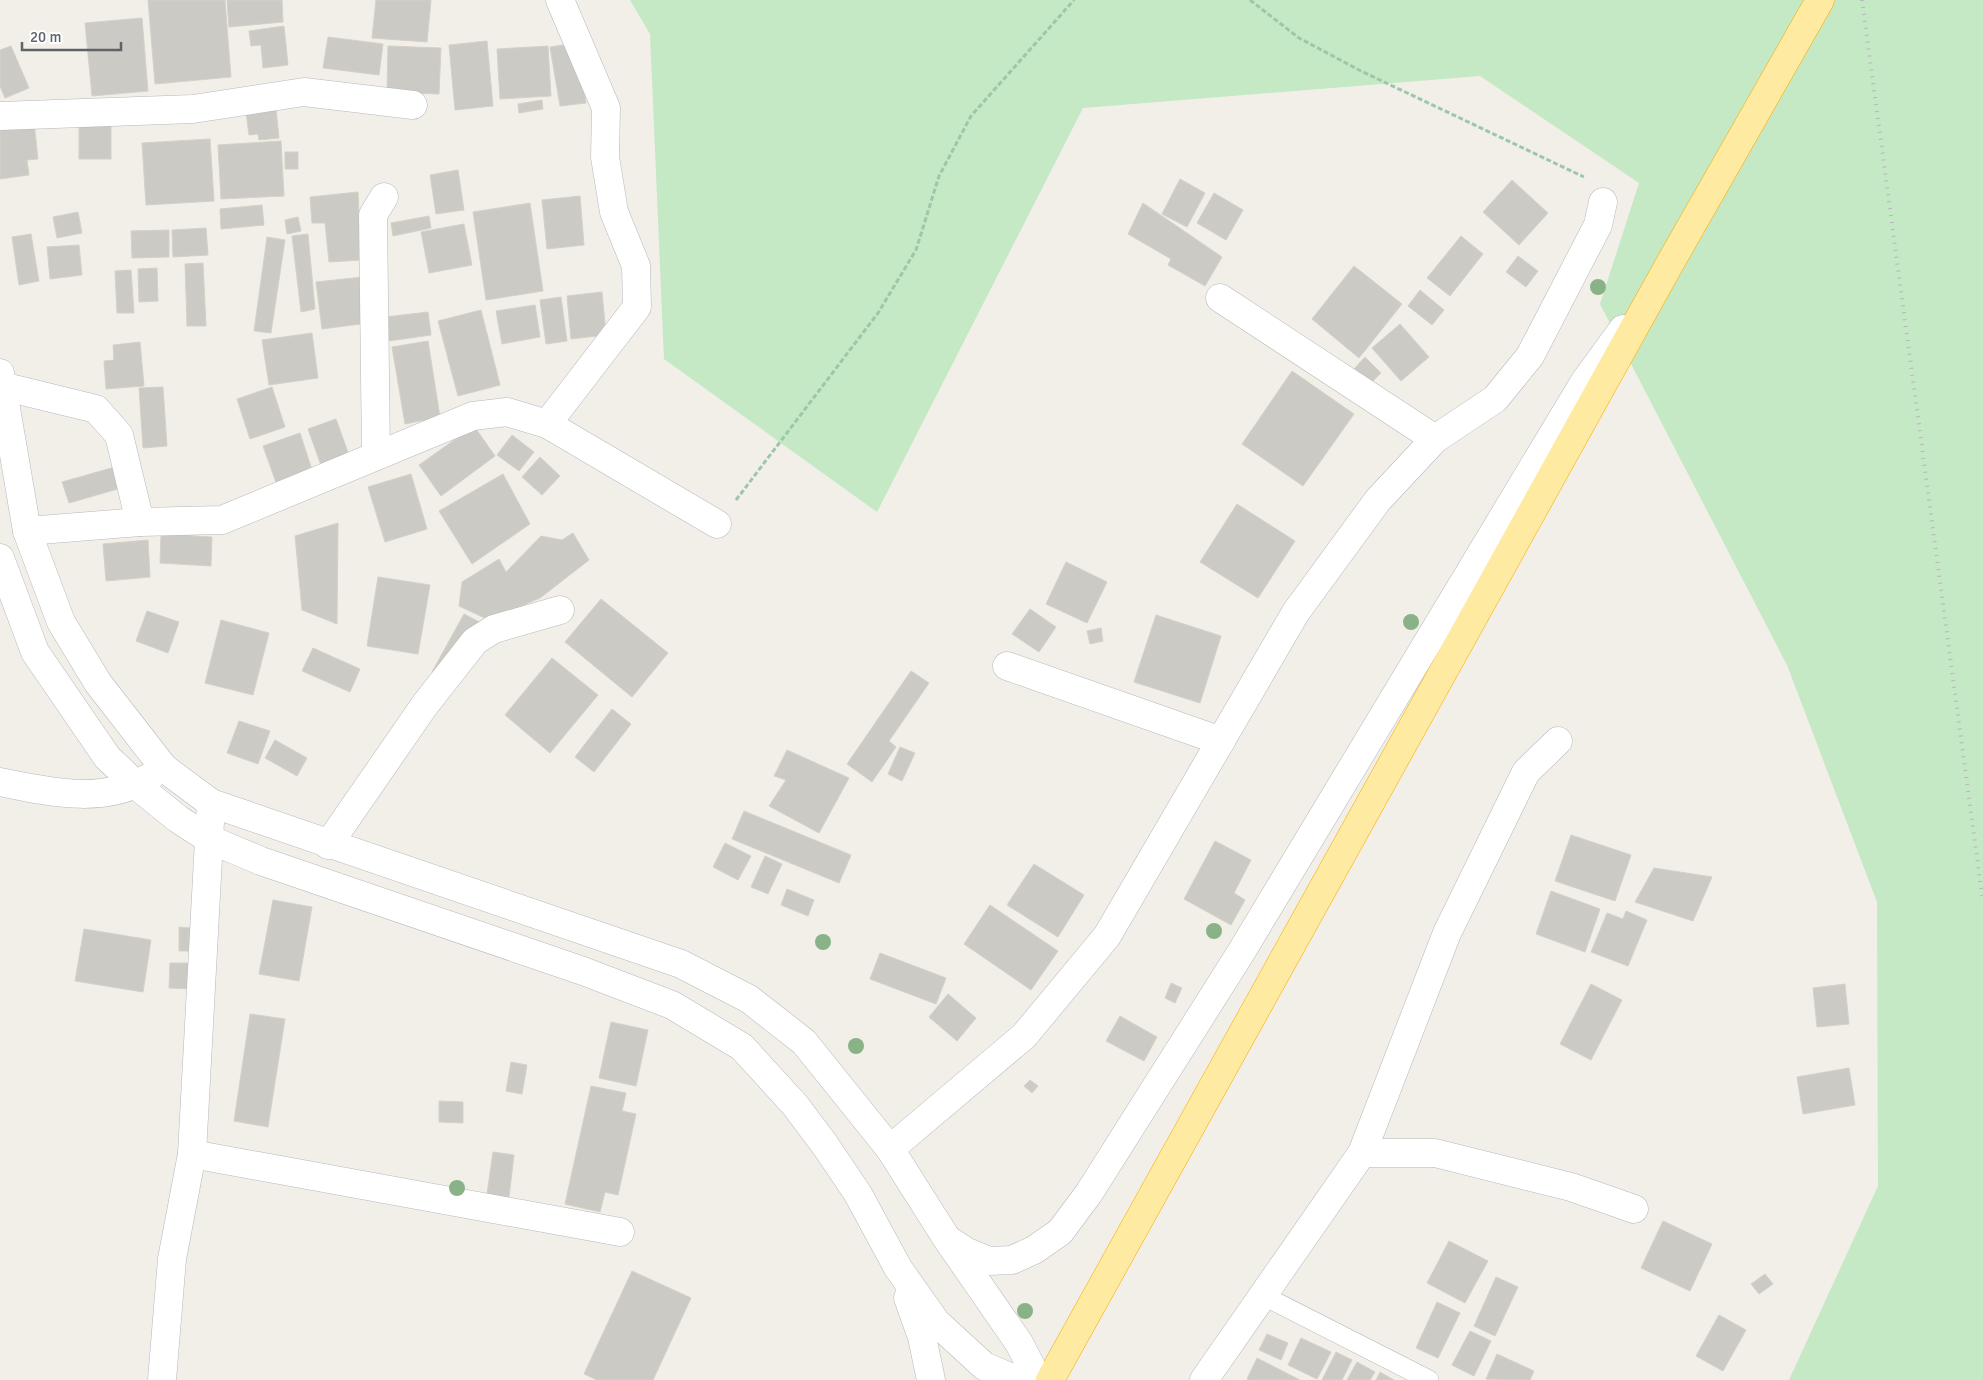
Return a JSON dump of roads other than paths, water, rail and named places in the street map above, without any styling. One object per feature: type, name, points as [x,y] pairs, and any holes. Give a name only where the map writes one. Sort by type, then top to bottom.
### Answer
[{"type":"highway","points":[[1050,1380],[1669,266],[1820,0]]},
{"type":"street","points":[[548,424],[638,307],[636,266],[614,212],[605,157],[606,108],[560,0]]},
{"type":"street","points":[[0,116],[193,109],[304,92],[413,106]]},
{"type":"street","points":[[376,455],[373,215],[384,197]]},
{"type":"street","points":[[890,1149],[1024,1036],[1107,936],[1296,612],[1378,500],[1435,438],[1495,399],[1530,356],[1598,225],[1603,202]]},
{"type":"street","points":[[947,1239],[967,1252],[989,1261],[1012,1260],[1034,1250],[1060,1232],[1089,1193],[1240,954],[1580,390],[1669,266]]},
{"type":"street","points":[[1220,298],[1435,438]]},
{"type":"street","points":[[140,522],[119,435],[96,409],[1,380],[27,531],[61,622],[98,683],[164,768],[211,803],[328,845],[681,964],[749,999],[804,1042],[890,1149],[947,1239],[1019,1344],[1038,1380]]},
{"type":"street","points":[[27,531],[140,522],[222,520],[473,416],[507,412],[548,424],[717,524]]},
{"type":"street","points":[[0,558],[35,652],[107,757],[136,785],[178,819],[209,839],[261,861],[584,971],[672,1005],[742,1047],[795,1104],[825,1145],[858,1194],[898,1268],[936,1322],[984,1366],[1017,1380]]},
{"type":"street","points":[[328,845],[424,706],[475,641],[494,629],[560,610]]},
{"type":"street","points":[[1007,666],[1221,741]]},
{"type":"street","points":[[1204,1380],[1362,1153],[1447,933],[1526,772],[1558,741]]},
{"type":"street","points":[[0,782],[58,794],[110,794],[136,785],[164,768]]},
{"type":"street","points":[[162,1380],[172,1259],[192,1154],[211,803]]},
{"type":"street","points":[[1362,1153],[1436,1153],[1570,1187],[1634,1209]]},
{"type":"street","points":[[192,1154],[620,1232]]},
{"type":"street","points":[[898,1268],[922,1338],[931,1380]]},
{"type":"lane","points":[[1262,1295],[1429,1380]]},
{"type":"railway","points":[[1862,0],[1983,902]]}]
